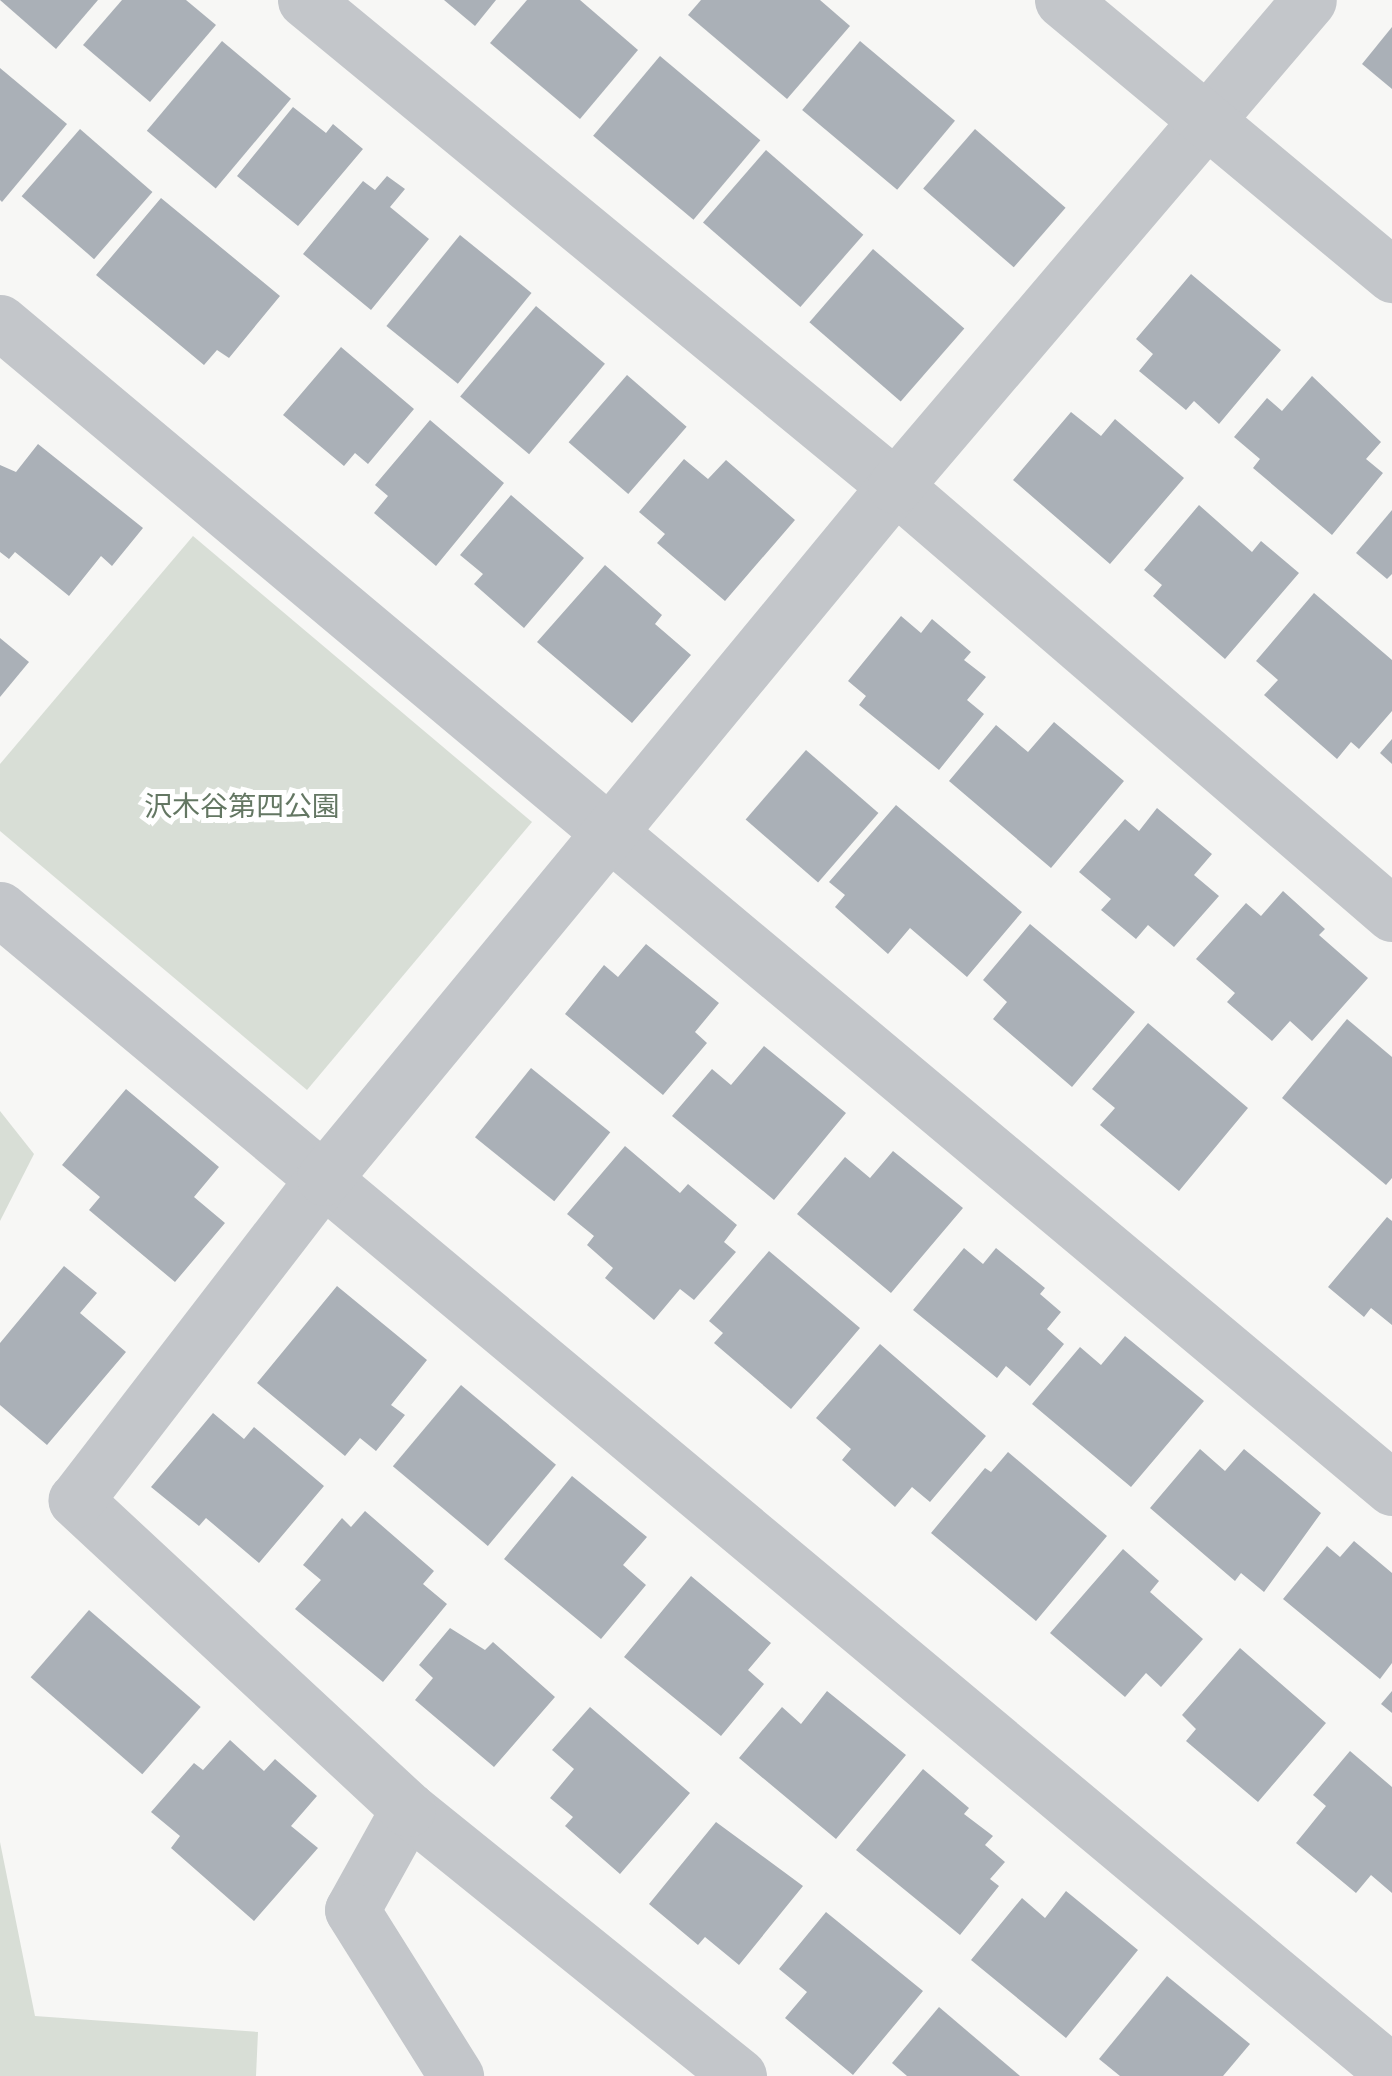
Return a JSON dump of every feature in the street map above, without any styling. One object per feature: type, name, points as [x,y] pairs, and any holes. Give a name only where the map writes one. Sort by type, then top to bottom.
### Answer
[{"type":"street","points":[[304,0],[896,486],[1392,914]]},
{"type":"street","points":[[1062,0],[1392,275]]},
{"type":"street","points":[[739,2076],[408,1810],[76,1500],[324,1178],[614,835],[896,486],[1308,0]]},
{"type":"street","points":[[0,322],[1392,1488]]},
{"type":"street","points":[[0,909],[1392,2072]]},
{"type":"street","points":[[408,1810],[352,1910],[456,2076]]},
{"type":"green space","name":"沢木谷第四公園","points":[[193,536],[532,822],[307,1090],[0,831],[0,764]]},
{"type":"green space","points":[[0,1111],[34,1154],[0,1221]]},
{"type":"green space","points":[[0,1842],[35,2016],[258,2032],[256,2076],[0,2076]]},
{"type":"building","points":[[0,0],[98,0],[56,49]]},
{"type":"building","points":[[122,0],[186,0],[216,25],[150,102],[83,45]]},
{"type":"building","points":[[444,0],[496,0],[475,26]]},
{"type":"building","points":[[527,0],[580,0],[638,50],[580,119],[490,43]]},
{"type":"building","points":[[701,0],[820,0],[850,26],[787,99],[688,15]]},
{"type":"building","points":[[1392,27],[1392,89],[1362,64]]},
{"type":"building","points":[[222,41],[291,99],[216,188],[147,131]]},
{"type":"building","points":[[860,41],[955,121],[897,190],[802,110]]},
{"type":"building","points":[[660,56],[760,140],[694,220],[593,136]]},
{"type":"building","points":[[0,68],[67,124],[2,202],[0,200]]},
{"type":"building","points":[[293,107],[326,133],[333,124],[363,149],[298,226],[237,176]]},
{"type":"building","points":[[80,129],[152,192],[94,259],[22,196]]},
{"type":"building","points":[[975,129],[1066,208],[1014,267],[923,189]]},
{"type":"building","points":[[766,150],[863,235],[800,307],[703,222]]},
{"type":"building","points":[[387,176],[405,189],[390,207],[429,239],[371,310],[303,254],[363,181],[375,190]]},
{"type":"building","points":[[161,198],[280,296],[229,358],[217,350],[204,365],[96,275]]},
{"type":"building","points":[[460,235],[531,293],[458,384],[386,326]]},
{"type":"building","points":[[873,249],[964,328],[901,402],[809,322]]},
{"type":"building","points":[[1191,274],[1281,350],[1219,424],[1194,401],[1186,410],[1139,371],[1153,354],[1136,339]]},
{"type":"building","points":[[536,306],[605,364],[529,454],[460,396]]},
{"type":"building","points":[[341,347],[414,409],[368,464],[355,453],[344,466],[283,415]]},
{"type":"building","points":[[627,375],[687,427],[628,494],[569,442]]},
{"type":"building","points":[[1312,376],[1381,442],[1366,459],[1383,473],[1332,535],[1253,468],[1260,459],[1234,437],[1267,398],[1282,411]]},
{"type":"building","points":[[1071,412],[1101,436],[1115,419],[1184,478],[1110,564],[1013,480]]},
{"type":"building","points":[[430,420],[504,483],[436,566],[374,513],[388,496],[375,485]]},
{"type":"building","points":[[38,444],[143,528],[112,566],[101,556],[69,596],[15,552],[9,559],[0,552],[0,465],[16,472]]},
{"type":"building","points":[[684,459],[708,479],[726,460],[795,520],[725,601],[657,543],[665,534],[639,512]]},
{"type":"building","points":[[511,495],[584,558],[524,628],[474,584],[483,574],[460,555]]},
{"type":"building","points":[[1199,505],[1252,552],[1261,541],[1299,573],[1225,659],[1153,596],[1162,585],[1144,570]]},
{"type":"building","points":[[1392,510],[1392,574],[1387,579],[1356,553]]},
{"type":"building","points":[[605,565],[662,615],[655,624],[691,655],[632,723],[537,642]]},
{"type":"building","points":[[1314,593],[1392,660],[1392,711],[1359,749],[1351,742],[1337,759],[1264,695],[1278,680],[1256,661]]},
{"type":"building","points":[[901,616],[921,633],[932,619],[971,652],[964,660],[986,677],[967,700],[984,714],[939,770],[859,705],[866,696],[848,681]]},
{"type":"building","points":[[0,638],[29,662],[0,697]]},
{"type":"building","points":[[1054,722],[1124,781],[1051,868],[949,781],[996,725],[1028,752]]},
{"type":"building","points":[[1392,739],[1392,764],[1380,753]]},
{"type":"building","points":[[806,750],[878,813],[818,882],[746,819]]},
{"type":"building","points":[[896,805],[1022,912],[967,977],[910,928],[888,954],[835,907],[845,895],[829,882]]},
{"type":"building","points":[[1157,808],[1212,854],[1194,875],[1219,896],[1174,947],[1148,925],[1136,939],[1101,910],[1111,899],[1079,872],[1125,819],[1139,831]]},
{"type":"building","points":[[1283,891],[1325,929],[1319,935],[1368,978],[1312,1041],[1290,1021],[1272,1041],[1227,1002],[1235,993],[1196,959],[1246,903],[1261,916]]},
{"type":"building","points":[[1030,924],[1135,1012],[1072,1087],[993,1019],[1007,1002],[983,980]]},
{"type":"building","points":[[646,944],[719,1003],[695,1032],[707,1043],[663,1095],[565,1014],[604,965],[618,977]]},
{"type":"building","points":[[1347,1019],[1392,1057],[1392,1178],[1386,1185],[1282,1098]]},
{"type":"building","points":[[1148,1023],[1248,1108],[1179,1191],[1100,1125],[1115,1108],[1092,1089]]},
{"type":"building","points":[[764,1046],[846,1113],[774,1200],[672,1116],[712,1069],[731,1085]]},
{"type":"building","points":[[531,1068],[610,1132],[554,1201],[475,1137]]},
{"type":"building","points":[[126,1089],[219,1167],[194,1197],[225,1223],[175,1282],[89,1210],[100,1197],[62,1165]]},
{"type":"building","points":[[625,1146],[680,1193],[688,1184],[737,1225],[724,1242],[736,1252],[694,1300],[680,1289],[654,1320],[605,1278],[613,1268],[587,1245],[594,1236],[567,1214]]},
{"type":"building","points":[[893,1151],[963,1208],[891,1293],[797,1214],[845,1157],[870,1178]]},
{"type":"building","points":[[1387,1217],[1392,1221],[1392,1325],[1371,1308],[1364,1317],[1328,1287]]},
{"type":"building","points":[[964,1248],[983,1264],[996,1248],[1045,1288],[1040,1294],[1061,1312],[1047,1329],[1064,1344],[1030,1386],[1006,1366],[997,1378],[913,1310]]},
{"type":"building","points":[[769,1251],[860,1328],[791,1409],[714,1343],[723,1333],[709,1321]]},
{"type":"building","points":[[64,1266],[97,1293],[80,1313],[126,1352],[47,1445],[0,1405],[0,1343]]},
{"type":"building","points":[[337,1286],[427,1360],[391,1405],[405,1415],[376,1451],[360,1438],[345,1456],[257,1383]]},
{"type":"building","points":[[1125,1336],[1204,1401],[1131,1487],[1032,1404],[1080,1347],[1101,1365]]},
{"type":"building","points":[[880,1344],[986,1436],[930,1502],[912,1487],[895,1507],[842,1460],[851,1449],[816,1418]]},
{"type":"building","points":[[461,1385],[556,1465],[488,1546],[393,1466]]},
{"type":"building","points":[[213,1413],[244,1439],[254,1427],[324,1486],[259,1563],[206,1518],[199,1526],[151,1487]]},
{"type":"building","points":[[1200,1449],[1225,1471],[1244,1449],[1321,1513],[1264,1592],[1241,1573],[1235,1581],[1150,1508]]},
{"type":"building","points":[[1008,1452],[1107,1536],[1036,1621],[931,1533],[985,1468],[991,1472]]},
{"type":"building","points":[[572,1476],[647,1537],[623,1565],[646,1585],[601,1639],[504,1559]]},
{"type":"building","points":[[365,1511],[434,1571],[423,1584],[447,1604],[383,1682],[295,1609],[321,1580],[303,1565],[342,1518],[351,1527]]},
{"type":"building","points":[[1354,1541],[1392,1573],[1392,1663],[1380,1679],[1283,1599],[1327,1546],[1340,1557]]},
{"type":"building","points":[[1123,1549],[1159,1581],[1150,1592],[1203,1639],[1161,1687],[1146,1673],[1125,1697],[1050,1633]]},
{"type":"building","points":[[691,1576],[771,1643],[748,1670],[764,1684],[721,1736],[624,1657]]},
{"type":"building","points":[[89,1610],[201,1707],[142,1774],[31,1677]]},
{"type":"building","points":[[450,1628],[485,1650],[493,1642],[555,1697],[494,1767],[415,1700],[433,1678],[419,1665]]},
{"type":"building","points":[[1240,1648],[1326,1723],[1258,1802],[1186,1741],[1196,1729],[1182,1715]]},
{"type":"building","points":[[827,1691],[906,1755],[836,1839],[739,1758],[782,1707],[801,1724]]},
{"type":"building","points":[[1392,1691],[1392,1713],[1381,1704]]},
{"type":"building","points":[[590,1707],[690,1793],[620,1874],[565,1826],[573,1817],[550,1798],[574,1769],[552,1750]]},
{"type":"building","points":[[230,1740],[264,1771],[275,1759],[317,1796],[291,1826],[318,1848],[254,1921],[171,1848],[180,1836],[151,1812],[194,1763],[203,1770]]},
{"type":"building","points":[[1350,1751],[1392,1787],[1392,1893],[1371,1875],[1356,1893],[1296,1843],[1326,1806],[1313,1795]]},
{"type":"building","points":[[923,1769],[969,1808],[964,1814],[993,1836],[985,1845],[1005,1862],[990,1879],[999,1886],[960,1935],[856,1850]]},
{"type":"building","points":[[716,1822],[803,1886],[739,1965],[705,1937],[698,1945],[649,1904]]},
{"type":"building","points":[[1066,1891],[1138,1950],[1066,2038],[971,1960],[1022,1898],[1045,1918]]},
{"type":"building","points":[[826,1912],[923,1991],[853,2075],[785,2018],[807,1992],[779,1969]]},
{"type":"building","points":[[1167,1976],[1250,2044],[1223,2076],[1120,2076],[1099,2059]]},
{"type":"building","points":[[939,2007],[1020,2076],[907,2076],[892,2063]]}]
